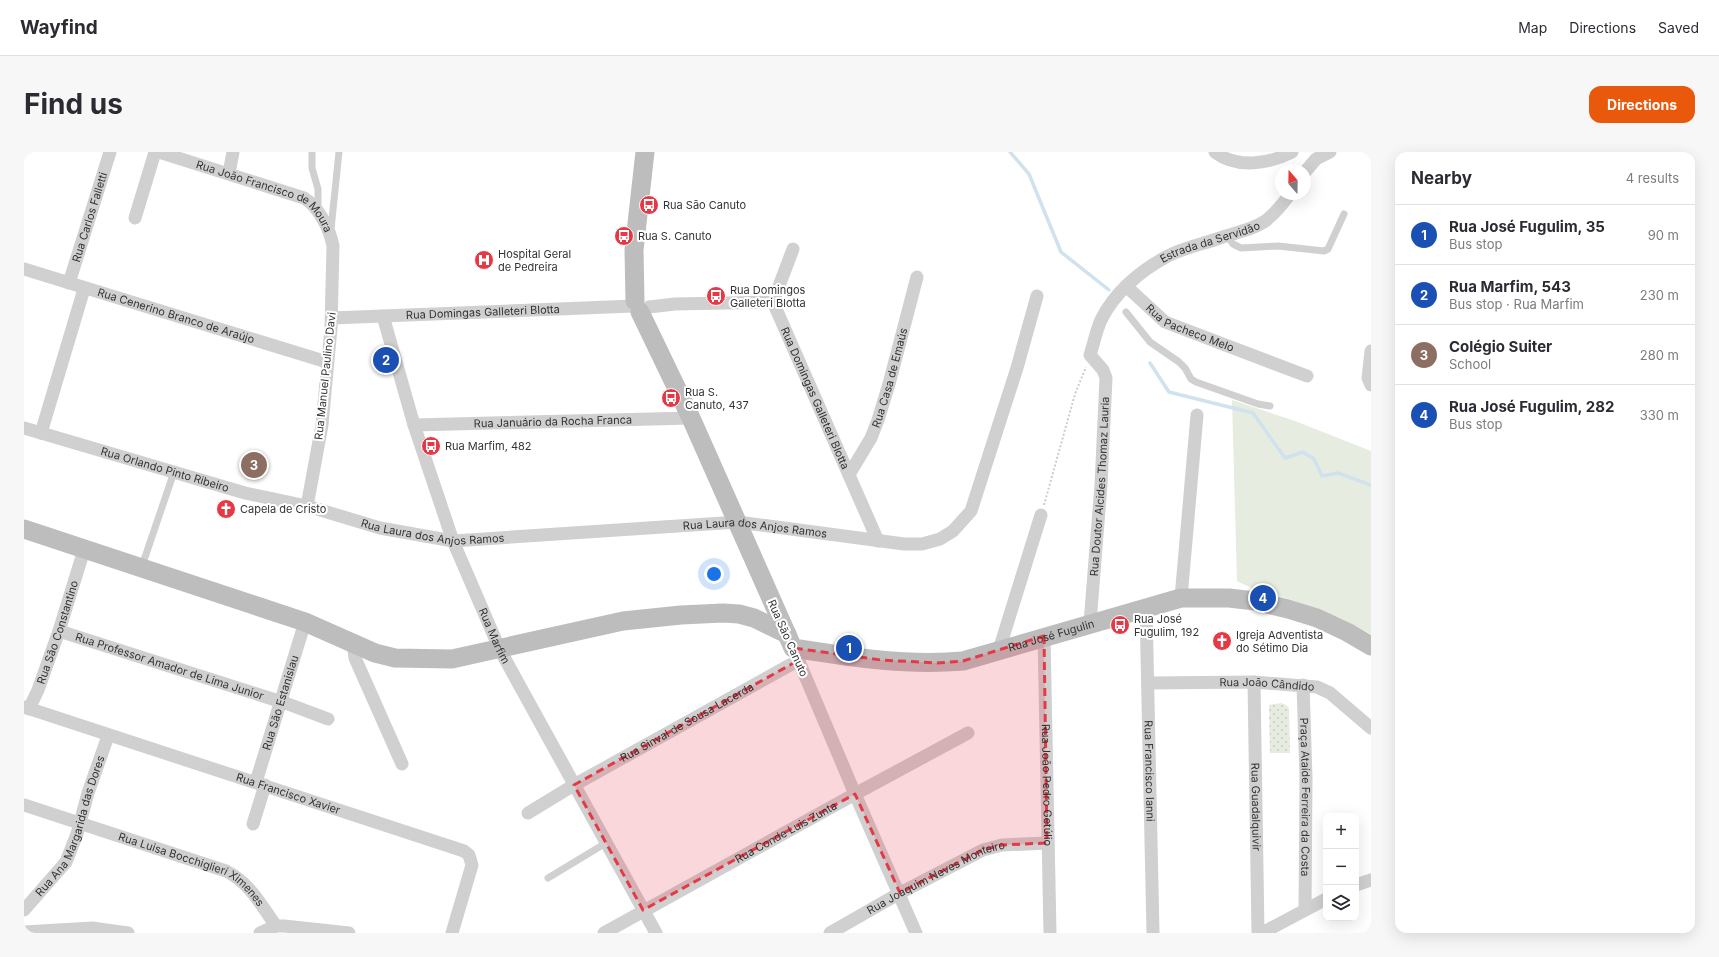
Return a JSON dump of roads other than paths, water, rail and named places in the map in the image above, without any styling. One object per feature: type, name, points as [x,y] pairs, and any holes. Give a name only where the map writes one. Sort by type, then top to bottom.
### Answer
[{"type":"street","name":"Rua Carlos Falletti","points":[[69,283],[110,152]]},
{"type":"street","points":[[135,218],[154,152]]},
{"type":"street","name":"Rua João Francisco de Moura","points":[[159,152],[304,198],[312,204],[331,240]]},
{"type":"street","points":[[229,173],[232,152]]},
{"type":"street","name":"Rua São Canuto","points":[[645,152],[634,250],[643,305],[654,345],[691,418],[738,522],[793,647],[854,794],[900,893],[916,933]]},
{"type":"street","points":[[1216,152],[1235,162],[1251,163],[1282,157],[1292,152]]},
{"type":"street","points":[[1311,165],[1316,159],[1330,152]]},
{"type":"street","name":"Estrada da Servidão","points":[[1090,355],[1101,320],[1113,300],[1126,286],[1167,256],[1256,227],[1264,223],[1285,200]]},
{"type":"street","name":"Rua Manuel Paulino Davi","points":[[307,506],[322,425],[332,318],[331,240]]},
{"type":"street","points":[[773,302],[793,249]]},
{"type":"street","name":"Rua Cenerino Branco de Araújo","points":[[24,269],[84,289],[327,362]]},
{"type":"street","name":"Rua Casa de Emaús","points":[[850,473],[871,438],[878,420],[917,277]]},
{"type":"street","name":"Rua Pacheco Melo","points":[[1126,286],[1165,322],[1307,376]]},
{"type":"street","points":[[41,433],[84,289]]},
{"type":"street","name":"Rua Laura dos Anjos Ramos","points":[[307,506],[380,528],[452,541],[738,522],[878,541],[904,544],[922,544],[940,538],[953,531],[971,511],[1017,368],[1037,296]]},
{"type":"street","name":"Rua Domingas Galleteri Blotta","points":[[332,318],[643,305],[773,302],[850,473],[878,541]]},
{"type":"street","name":"Rua Marfim","points":[[383,316],[414,425],[452,541],[500,650],[656,933]]},
{"type":"street","points":[[1371,351],[1368,378],[1371,385]]},
{"type":"street","name":"Rua Doutor Alcides Thomaz Lauria","points":[[1090,355],[1103,370],[1106,378],[1101,485],[1090,623]]},
{"type":"street","points":[[1181,598],[1197,415]]},
{"type":"street","name":"Rua Januário da Rocha Franca","points":[[414,425],[691,418]]},
{"type":"street","name":"Rua Orlando Pinto Ribeiro","points":[[24,428],[245,493],[307,506]]},
{"type":"street","points":[[999,650],[1041,515]]},
{"type":"street","name":"Rua José Fugulin","points":[[24,529],[305,622],[375,653],[395,658],[452,659],[500,650],[623,621],[649,617],[723,613],[754,618],[793,647],[881,660],[937,663],[963,661],[1044,636],[1181,598],[1228,598],[1255,601],[1288,609],[1317,618],[1347,632],[1371,646]]},
{"type":"street","name":"Rua São Constantino","points":[[27,708],[38,690],[59,631],[84,550]]},
{"type":"street","name":"Rua Francisco Ianni","points":[[1146,608],[1149,683],[1153,933]]},
{"type":"street","name":"Rua São Estanislau","points":[[253,824],[260,784],[280,702],[305,622]]},
{"type":"street","name":"Rua Professor Amador de Lima Junior","points":[[59,631],[280,702],[328,719]]},
{"type":"street","name":"Rua João Pedro Getúlio","points":[[1044,636],[1050,933]]},
{"type":"street","points":[[353,643],[354,658],[402,764]]},
{"type":"street","name":"Rua Sinval de Sousa Lacerda","points":[[528,813],[793,647]]},
{"type":"street","name":"Rua João Cândido","points":[[1149,683],[1254,682],[1317,687],[1330,693],[1371,728]]},
{"type":"street","name":"Rua Guadalquivir","points":[[1254,682],[1258,933]]},
{"type":"street","name":"Praça Ataíde Ferreira da Costa","points":[[1303,685],[1306,778],[1305,910]]},
{"type":"street","name":"Rua Francisco Xavier","points":[[27,708],[108,736],[464,851],[469,855],[472,865],[452,933]]},
{"type":"street","name":"Rua Conde Luis Zunta","points":[[604,933],[854,794],[968,733]]},
{"type":"street","name":"Rua Ana Margarida das Dores","points":[[24,910],[66,862],[108,736]]},
{"type":"street","name":"Rua Luisa Bocchiglieri Ximenes","points":[[24,805],[165,850],[236,876],[256,896],[276,926]]},
{"type":"street","name":"Rua Joaquim Neves Monteiro","points":[[830,933],[900,893],[983,850],[1002,845],[1047,843]]},
{"type":"street","points":[[1359,884],[1371,880]]},
{"type":"street","points":[[1262,933],[1323,901]]},
{"type":"street","points":[[260,933],[276,926],[350,933]]},
{"type":"street","points":[[24,932],[92,928],[128,933]]},
{"type":"lane","points":[[312,152],[312,168],[319,196],[317,212]]},
{"type":"lane","points":[[331,240],[338,152]]},
{"type":"lane","points":[[1227,236],[1233,244],[1241,248],[1278,246],[1324,251],[1328,248],[1344,214]]},
{"type":"lane","points":[[1126,312],[1150,342],[1179,362],[1185,368],[1191,379],[1258,404],[1270,406]]},
{"type":"lane","points":[[141,568],[174,472]]},
{"type":"lane","points":[[548,878],[606,843]]},
{"type":"waterway","points":[[1010,152],[1029,174],[1061,252],[1109,290]]},
{"type":"waterway","points":[[1150,363],[1169,392],[1253,413],[1285,458],[1303,452],[1314,459],[1322,476],[1338,473],[1371,485]]},
{"type":"place","name":"Rua São Canuto","points":[[649,205]]},
{"type":"place","name":"Rua S. Canuto","points":[[624,236]]},
{"type":"place","name":"Hospital Geral de Pedreira","points":[[484,260]]},
{"type":"place","name":"Rua Domingos Galleteri Blotta","points":[[716,296]]},
{"type":"place","name":"Rua Marfim, 543","points":[[386,360]]},
{"type":"place","name":"Rua S. Canuto, 437","points":[[671,398]]},
{"type":"place","name":"Rua Marfim, 482","points":[[431,446]]},
{"type":"place","name":"Colégio Suiter","points":[[254,465]]},
{"type":"place","name":"Capela de Cristo","points":[[226,509]]},
{"type":"place","name":"Rua José Fugulim, 282","points":[[1263,598]]},
{"type":"place","name":"Rua José Fugulim, 192","points":[[1120,625]]},
{"type":"place","name":"Igreja Adventista do Sétimo Dia","points":[[1222,641]]},
{"type":"place","name":"Rua José Fugulim, 35","points":[[849,648]]}]
